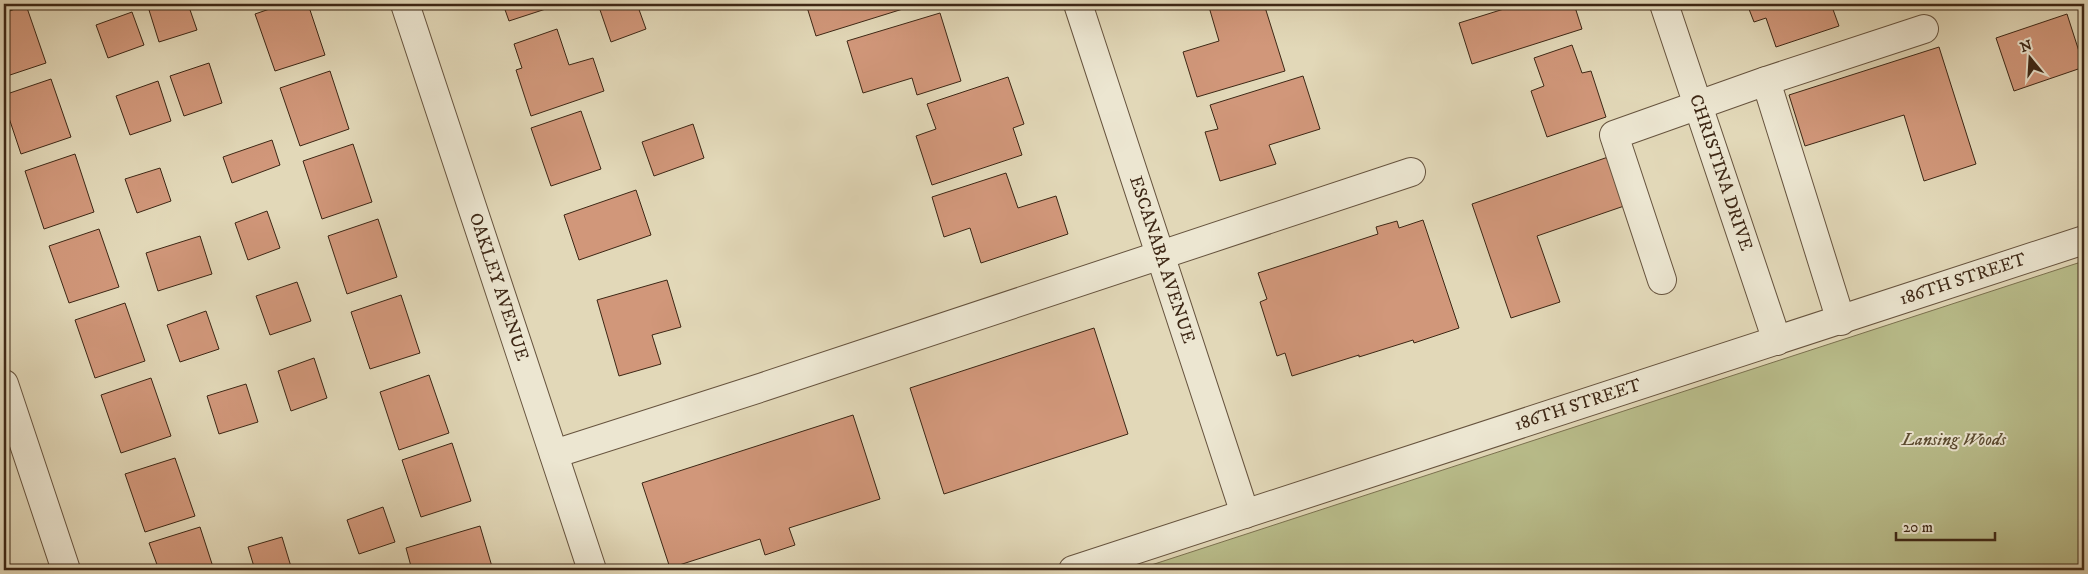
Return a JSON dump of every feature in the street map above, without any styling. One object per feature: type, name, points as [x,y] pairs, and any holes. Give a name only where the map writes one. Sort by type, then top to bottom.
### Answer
[{"type":"street","name":"OAKLEY AVENUE","points":[[405,4],[592,570]]},
{"type":"street","name":"ESCANABA AVENUE","points":[[1078,4],[1246,514]]},
{"type":"street","name":"CHRISTINA DRIVE","points":[[1664,4],[1777,341]]},
{"type":"street","points":[[1662,280],[1614,135],[1766,81],[1924,29]]},
{"type":"street","points":[[1766,81],[1840,321]]},
{"type":"street","points":[[554,454],[754,390],[1411,172]]},
{"type":"street","name":"186TH STREET","points":[[1073,570],[2084,240]]},
{"type":"street","points":[[4,384],[66,570]]},
{"type":"green space","name":"Lansing Woods","points":[[2084,261],[2084,570],[1136,570]]},
{"type":"building","points":[[166,4],[188,4],[197,30],[159,42],[149,10]]},
{"type":"building","points":[[284,4],[308,4],[325,55],[275,71],[255,14]]},
{"type":"building","points":[[503,4],[561,4],[509,21]]},
{"type":"building","points":[[598,4],[637,4],[646,29],[611,42]]},
{"type":"building","points":[[806,4],[904,4],[906,8],[816,36]]},
{"type":"building","points":[[1221,4],[1264,4],[1285,71],[1197,97],[1183,52],[1219,41],[1209,7]]},
{"type":"building","points":[[1506,4],[1574,4],[1582,29],[1472,64],[1459,23],[1507,8]]},
{"type":"building","points":[[1747,4],[1831,4],[1839,26],[1776,47],[1766,18],[1754,22]]},
{"type":"building","points":[[26,5],[46,63],[4,77],[4,13]]},
{"type":"building","points":[[132,12],[144,45],[108,58],[96,25]]},
{"type":"building","points":[[940,13],[961,81],[917,95],[912,78],[863,93],[847,41]]},
{"type":"building","points":[[2067,14],[2084,67],[2014,91],[1996,38]]},
{"type":"building","points":[[557,29],[569,65],[593,58],[604,91],[531,116],[516,70],[522,68],[514,44]]},
{"type":"building","points":[[1572,45],[1582,73],[1591,71],[1606,117],[1547,137],[1531,91],[1544,86],[1534,58]]},
{"type":"building","points":[[1939,47],[1976,164],[1924,181],[1904,115],[1805,146],[1789,95]]},
{"type":"building","points":[[209,63],[222,103],[184,116],[170,76]]},
{"type":"building","points":[[330,71],[349,129],[300,146],[280,88]]},
{"type":"building","points":[[1303,76],[1320,129],[1269,145],[1276,164],[1220,181],[1205,132],[1218,129],[1210,105]]},
{"type":"building","points":[[1008,77],[1024,124],[1013,128],[1022,155],[932,185],[916,136],[936,129],[927,104]]},
{"type":"building","points":[[51,79],[71,137],[21,154],[4,103],[4,95]]},
{"type":"building","points":[[158,81],[171,121],[130,135],[116,96]]},
{"type":"building","points":[[581,111],[601,169],[551,186],[531,128]]},
{"type":"building","points":[[693,124],[704,158],[654,176],[642,142]]},
{"type":"building","points":[[272,140],[280,165],[232,183],[223,157]]},
{"type":"building","points":[[353,144],[372,202],[322,219],[303,161]]},
{"type":"building","points":[[75,154],[94,212],[44,229],[25,171]]},
{"type":"building","points":[[1611,156],[1627,205],[1537,236],[1560,302],[1511,318],[1472,204]]},
{"type":"building","points":[[160,168],[171,201],[137,213],[125,179]]},
{"type":"building","points":[[1006,173],[1018,208],[1056,196],[1068,234],[981,263],[970,228],[944,237],[932,197]]},
{"type":"building","points":[[636,190],[651,235],[579,260],[564,215]]},
{"type":"building","points":[[267,211],[280,248],[248,260],[235,223]]},
{"type":"building","points":[[378,219],[397,277],[347,294],[328,236]]},
{"type":"building","points":[[1423,220],[1459,328],[1414,343],[1413,340],[1292,376],[1285,353],[1277,356],[1260,302],[1267,299],[1258,273],[1378,234],[1376,227],[1397,221],[1399,228]]},
{"type":"building","points":[[99,229],[119,287],[69,303],[49,246]]},
{"type":"building","points":[[200,236],[212,274],[158,291],[146,253]]},
{"type":"building","points":[[667,280],[681,327],[652,335],[661,364],[619,376],[597,300]]},
{"type":"building","points":[[297,282],[311,321],[270,335],[256,296]]},
{"type":"building","points":[[401,295],[420,353],[370,369],[351,312]]},
{"type":"building","points":[[125,303],[145,361],[95,378],[75,320]]},
{"type":"building","points":[[206,311],[219,349],[180,362],[167,325]]},
{"type":"building","points":[[1094,328],[1128,434],[944,494],[910,388]]},
{"type":"building","points":[[314,358],[327,398],[291,411],[278,371]]},
{"type":"building","points":[[429,375],[449,433],[399,450],[380,392]]},
{"type":"building","points":[[151,378],[171,436],[121,453],[101,395]]},
{"type":"building","points":[[246,384],[258,422],[219,434],[207,396]]},
{"type":"building","points":[[853,415],[880,499],[789,528],[795,545],[765,555],[760,539],[670,568],[642,483]]},
{"type":"building","points":[[452,443],[471,501],[421,517],[402,460]]},
{"type":"building","points":[[175,458],[195,516],[145,532],[125,474]]},
{"type":"building","points":[[383,507],[395,542],[359,554],[347,520]]},
{"type":"building","points":[[480,526],[493,570],[412,570],[406,548]]},
{"type":"building","points":[[200,527],[214,570],[159,570],[149,543]]},
{"type":"building","points":[[282,537],[292,570],[255,570],[248,547]]}]
